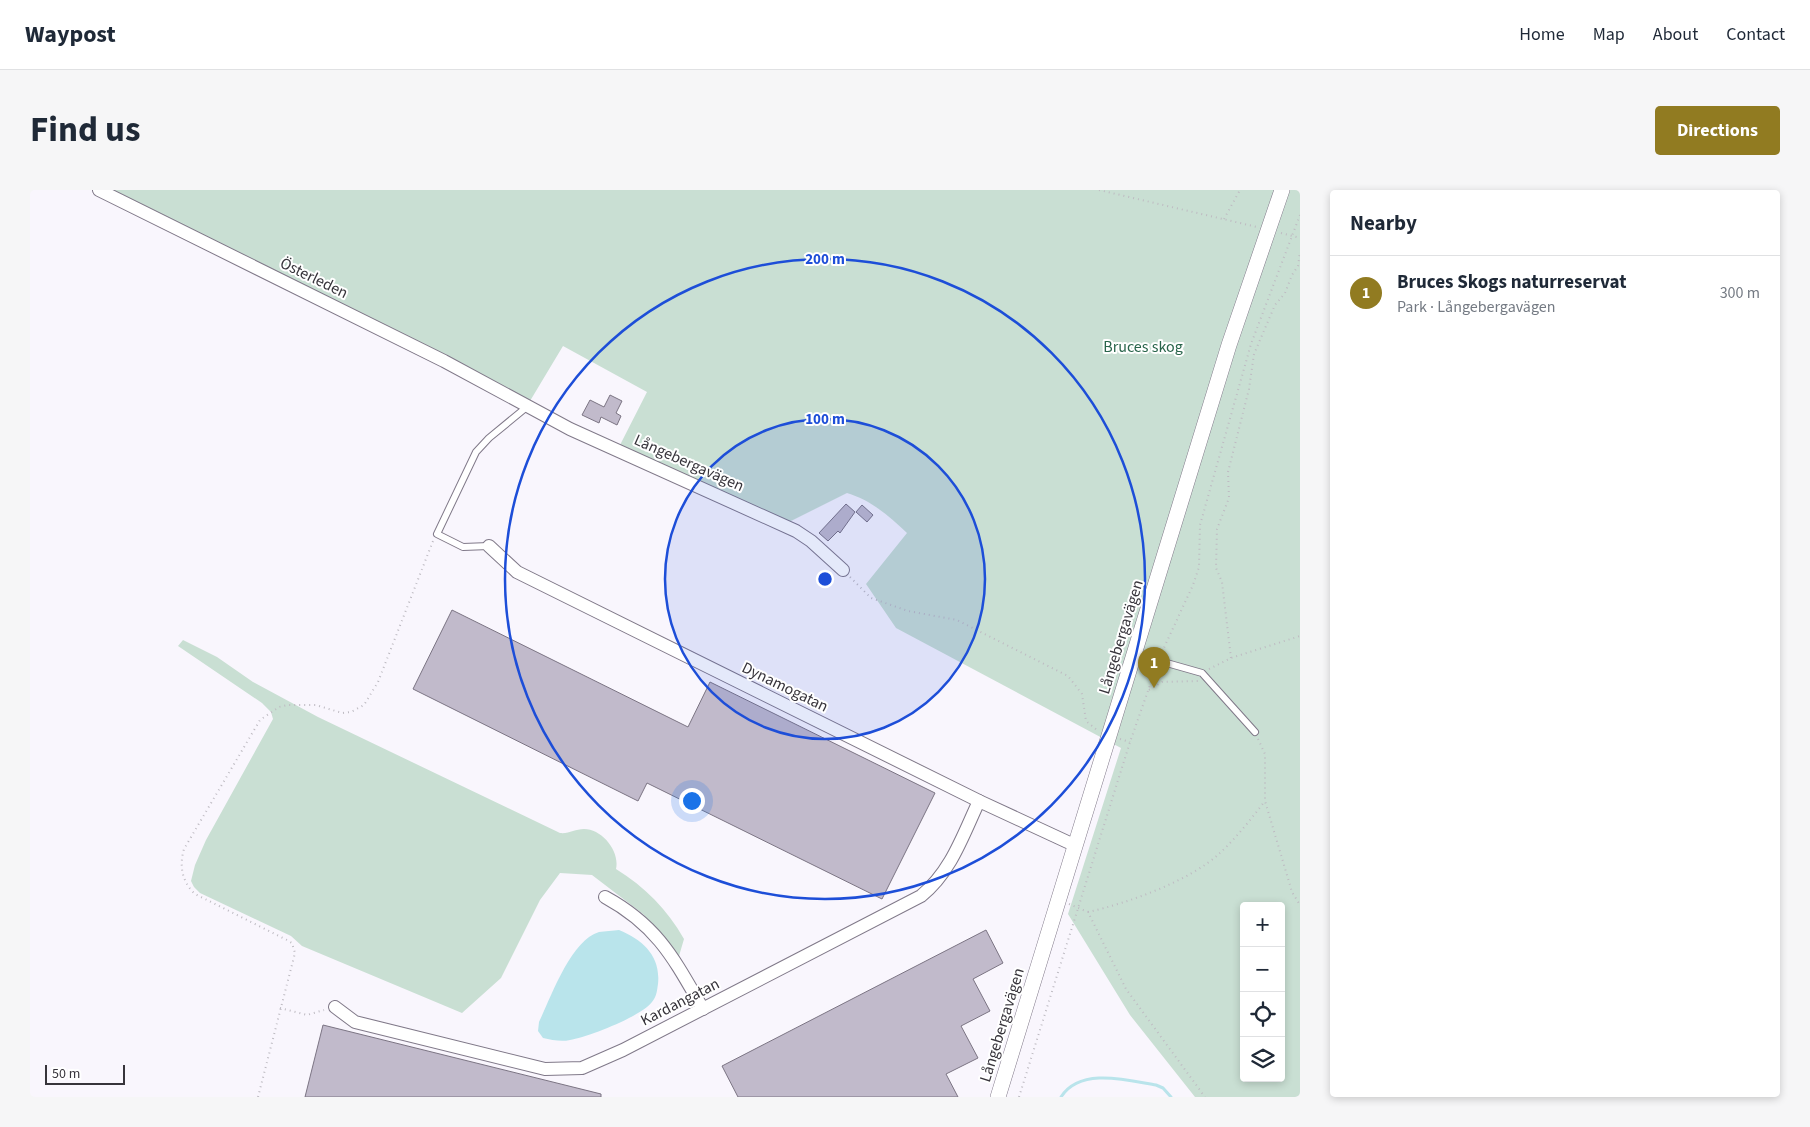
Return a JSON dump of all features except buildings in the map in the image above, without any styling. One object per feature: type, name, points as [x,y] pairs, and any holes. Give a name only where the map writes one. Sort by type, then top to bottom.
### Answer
[{"type":"street","name":"Österleden","points":[[99,190],[514,397]]},
{"type":"street","name":"Långebergavägen","points":[[998,1097],[1220,373],[1282,190]]},
{"type":"street","name":"Långebergavägen","points":[[514,397],[583,435],[802,534],[844,570]]},
{"type":"street","name":"Dynamogatan","points":[[489,546],[517,572],[980,801],[1074,845]]},
{"type":"street","name":"Kardangatan","points":[[335,1007],[355,1022],[545,1069],[582,1068],[703,1009],[921,896],[934,886],[947,868],[980,801]]},
{"type":"street","points":[[605,897],[643,922],[669,951],[703,1009]]},
{"type":"lane","points":[[489,546],[463,547],[437,534],[476,452],[488,438],[528,406]]},
{"type":"lane","points":[[1134,654],[1202,673],[1255,732]]},
{"type":"path","points":[[1099,190],[1300,238]]},
{"type":"path","points":[[1224,219],[1240,190]]},
{"type":"path","points":[[1293,236],[1300,215]]},
{"type":"path","points":[[1231,658],[1222,582],[1216,568],[1216,529],[1229,498],[1228,472],[1249,389],[1254,354],[1275,305],[1285,293],[1292,275],[1298,266],[1300,252]]},
{"type":"path","points":[[258,1097],[295,953],[292,943],[195,894],[188,888],[182,874],[181,859],[184,849],[260,720],[279,707],[287,705],[302,703],[316,705],[342,713],[350,712],[364,705],[378,682],[428,552],[437,534]]},
{"type":"path","points":[[844,570],[871,598],[908,611],[957,620],[1068,676],[1082,694],[1086,721],[1091,726],[1108,735],[1130,742]]},
{"type":"path","points":[[1202,673],[1231,658],[1300,636]]},
{"type":"path","points":[[1148,692],[1152,687],[1162,682],[1210,681]]},
{"type":"path","points":[[1255,732],[1265,754],[1265,800],[1292,892],[1300,905]]},
{"type":"path","points":[[1059,900],[1088,912],[1145,895],[1194,872],[1219,854],[1265,800]]},
{"type":"path","points":[[1088,912],[1126,989],[1206,1097]]},
{"type":"path","points":[[280,1008],[307,1015],[335,1007]]},
{"type":"green space","name":"Bruces skog","points":[[104,190],[1300,190],[1300,1097],[1195,1097],[1130,1015],[1068,914],[1121,748],[896,628],[866,584],[907,533],[887,515],[864,500],[847,493],[789,522],[620,445],[647,392],[563,346],[530,401]]},
{"type":"green space","points":[[183,640],[217,657],[253,682],[318,717],[560,833],[584,829],[597,833],[612,848],[617,862],[616,869],[646,891],[663,908],[677,928],[684,939],[679,956],[643,914],[592,875],[560,873],[540,900],[501,978],[462,1013],[302,946],[291,936],[200,893],[191,881],[195,865],[206,840],[273,719],[271,712],[262,703],[178,646]]},
{"type":"water","points":[[619,930],[643,944],[649,950],[657,965],[658,984],[654,1000],[638,1013],[589,1035],[563,1041],[543,1038],[538,1031],[539,1022],[571,957],[589,937],[599,932]]},
{"type":"waterway","points":[[1061,1097],[1069,1088],[1080,1082],[1105,1078],[1156,1085],[1163,1088],[1171,1097]]},
{"type":"place","name":"Bruces Skogs naturreservat","points":[[1154,688]]}]
